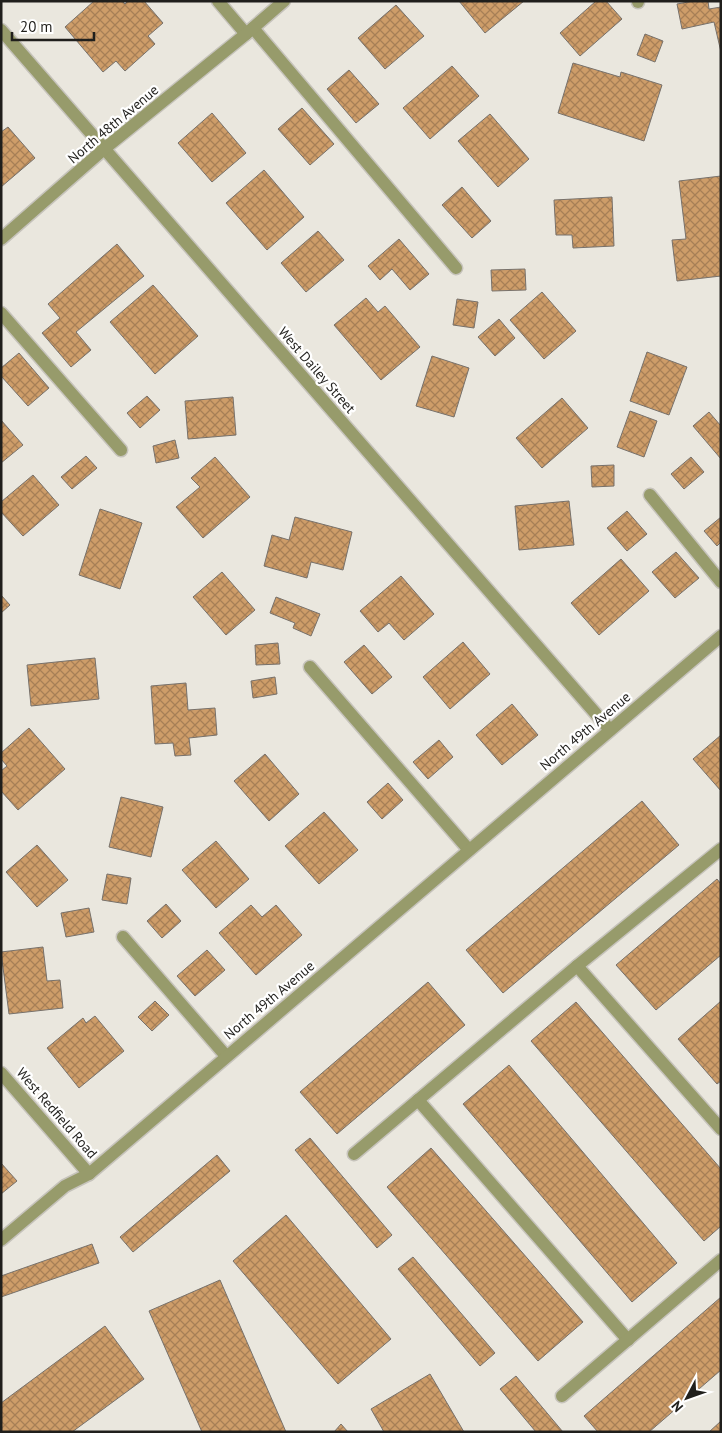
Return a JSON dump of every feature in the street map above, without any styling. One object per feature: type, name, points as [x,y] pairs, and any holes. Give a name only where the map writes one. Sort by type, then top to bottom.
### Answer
[{"type":"street","points":[[218,1],[250,31],[456,268]]},
{"type":"street","name":"North 48th Avenue","points":[[1,239],[104,149],[250,31],[284,1]]},
{"type":"street","name":"West Dailey Street","points":[[1,30],[610,730]]},
{"type":"street","points":[[1,313],[121,450]]},
{"type":"street","points":[[650,495],[721,582]]},
{"type":"street","name":"North 49th Avenue","points":[[1,1240],[65,1186],[89,1174],[721,636]]},
{"type":"street","points":[[310,667],[469,850]]},
{"type":"street","points":[[354,1154],[577,966],[721,849]]},
{"type":"street","name":"North 49th Avenue","points":[[123,937],[226,1056]]},
{"type":"street","points":[[577,966],[719,1124]]},
{"type":"street","name":"West Redfield Road","points":[[1,1073],[89,1174]]},
{"type":"street","points":[[418,1100],[628,1340]]},
{"type":"street","points":[[562,1396],[721,1260]]},
{"type":"building","points":[[94,1],[122,1],[125,4],[128,1],[144,1],[163,23],[148,36],[155,44],[125,71],[116,61],[103,72],[65,27]]},
{"type":"building","points":[[459,1],[524,1],[485,33]]},
{"type":"building","points":[[596,1],[606,1],[622,19],[580,56],[560,33]]},
{"type":"building","points":[[708,1],[709,9],[721,7],[721,52],[714,22],[682,29],[677,4]]},
{"type":"building","points":[[396,5],[424,36],[385,69],[358,38]]},
{"type":"building","points":[[645,34],[663,41],[655,62],[637,55]]},
{"type":"building","points":[[573,63],[620,77],[621,72],[662,85],[644,141],[558,113]]},
{"type":"building","points":[[452,66],[479,96],[430,139],[403,108]]},
{"type":"building","points":[[349,70],[379,104],[356,123],[327,89]]},
{"type":"building","points":[[302,108],[334,144],[310,165],[278,129]]},
{"type":"building","points":[[212,113],[246,153],[212,182],[178,143]]},
{"type":"building","points":[[490,114],[529,159],[498,187],[458,141]]},
{"type":"building","points":[[8,127],[35,158],[1,187],[1,132]]},
{"type":"building","points":[[264,170],[304,217],[267,250],[226,203]]},
{"type":"building","points":[[721,176],[721,276],[677,281],[672,240],[686,239],[679,181]]},
{"type":"building","points":[[462,187],[491,221],[472,238],[442,205]]},
{"type":"building","points":[[612,197],[614,246],[573,248],[572,235],[556,235],[554,200]]},
{"type":"building","points":[[318,231],[344,260],[306,292],[281,263]]},
{"type":"building","points":[[399,239],[429,274],[410,290],[392,269],[380,280],[368,266]]},
{"type":"building","points":[[117,244],[144,276],[76,332],[91,350],[71,367],[42,333],[60,318],[48,304]]},
{"type":"building","points":[[525,269],[526,290],[492,291],[491,270]]},
{"type":"building","points":[[153,285],[198,336],[155,374],[110,322]]},
{"type":"building","points":[[542,292],[576,331],[544,359],[510,320]]},
{"type":"building","points":[[366,298],[378,312],[385,306],[420,347],[381,380],[334,325]]},
{"type":"building","points":[[457,299],[478,302],[474,328],[453,325]]},
{"type":"building","points":[[499,319],[515,338],[495,356],[478,337]]},
{"type":"building","points":[[647,352],[687,367],[669,415],[630,401]]},
{"type":"building","points":[[19,353],[49,388],[28,406],[1,376],[1,368]]},
{"type":"building","points":[[432,356],[469,368],[454,417],[416,406]]},
{"type":"building","points":[[147,396],[160,410],[140,428],[127,413]]},
{"type":"building","points":[[233,397],[236,435],[188,439],[185,401]]},
{"type":"building","points":[[562,398],[588,428],[542,468],[516,438]]},
{"type":"building","points":[[630,411],[657,421],[644,457],[617,447]]},
{"type":"building","points":[[709,412],[721,426],[721,459],[693,426]]},
{"type":"building","points":[[1,420],[23,445],[1,463]]},
{"type":"building","points":[[175,440],[179,458],[156,463],[153,446]]},
{"type":"building","points":[[86,456],[97,468],[72,489],[61,477]]},
{"type":"building","points":[[215,457],[250,497],[203,538],[176,507],[200,487],[191,478]]},
{"type":"building","points":[[691,457],[704,472],[684,489],[671,474]]},
{"type":"building","points":[[614,465],[614,486],[592,487],[591,466]]},
{"type":"building","points":[[33,475],[59,505],[23,536],[1,512],[1,502]]},
{"type":"building","points":[[569,501],[574,545],[519,550],[515,506]]},
{"type":"building","points":[[100,509],[142,523],[120,589],[79,575]]},
{"type":"building","points":[[627,511],[647,534],[627,551],[607,528]]},
{"type":"building","points":[[295,517],[352,532],[343,570],[311,562],[307,578],[264,566],[272,535],[289,540]]},
{"type":"building","points":[[721,517],[721,542],[717,546],[704,531]]},
{"type":"building","points":[[676,552],[699,578],[675,598],[652,572]]},
{"type":"building","points":[[621,559],[649,591],[599,635],[571,603]]},
{"type":"building","points":[[222,572],[255,610],[226,635],[193,597]]},
{"type":"building","points":[[401,576],[434,614],[404,640],[389,623],[378,632],[360,611]]},
{"type":"building","points":[[1,595],[10,605],[1,613]]},
{"type":"building","points":[[276,597],[320,614],[311,636],[293,628],[295,623],[270,613]]},
{"type":"building","points":[[463,642],[490,674],[450,709],[423,677]]},
{"type":"building","points":[[278,643],[280,664],[256,665],[255,645]]},
{"type":"building","points":[[364,645],[392,677],[372,694],[344,662]]},
{"type":"building","points":[[95,658],[99,699],[31,706],[27,665]]},
{"type":"building","points":[[275,677],[277,694],[253,698],[251,681]]},
{"type":"building","points":[[186,683],[188,710],[215,708],[217,735],[189,738],[191,755],[175,756],[173,743],[155,744],[151,686]]},
{"type":"building","points":[[512,704],[538,735],[502,765],[476,735]]},
{"type":"building","points":[[29,728],[65,769],[18,810],[1,791],[1,771],[7,766],[1,759],[1,753]]},
{"type":"building","points":[[721,735],[721,791],[693,759]]},
{"type":"building","points":[[439,740],[453,757],[428,779],[413,762]]},
{"type":"building","points":[[265,754],[299,794],[269,821],[234,781]]},
{"type":"building","points":[[388,783],[403,800],[382,819],[367,802]]},
{"type":"building","points":[[121,797],[163,807],[151,857],[109,847]]},
{"type":"building","points":[[642,801],[679,845],[503,993],[466,950]]},
{"type":"building","points":[[324,812],[358,850],[319,884],[285,846]]},
{"type":"building","points":[[216,841],[249,879],[216,908],[182,870]]},
{"type":"building","points":[[37,845],[68,880],[37,907],[6,872]]},
{"type":"building","points":[[107,874],[131,878],[127,904],[102,900]]},
{"type":"building","points":[[717,879],[721,884],[721,955],[656,1010],[616,965]]},
{"type":"building","points":[[166,904],[181,921],[162,938],[147,921]]},
{"type":"building","points":[[251,905],[262,917],[276,905],[302,935],[256,975],[219,933]]},
{"type":"building","points":[[89,908],[94,932],[66,937],[61,913]]},
{"type":"building","points":[[43,947],[47,981],[60,980],[63,1008],[9,1014],[1,952]]},
{"type":"building","points":[[207,950],[225,970],[195,996],[177,976]]},
{"type":"building","points":[[428,982],[465,1025],[337,1134],[300,1092]]},
{"type":"building","points":[[155,1001],[169,1015],[152,1031],[138,1017]]},
{"type":"building","points":[[721,1001],[721,1081],[717,1084],[678,1039]]},
{"type":"building","points":[[576,1002],[721,1169],[721,1226],[704,1241],[531,1041]]},
{"type":"building","points":[[95,1016],[124,1051],[79,1088],[47,1048],[83,1018],[86,1023]]},
{"type":"building","points":[[509,1065],[677,1263],[632,1302],[463,1104]]},
{"type":"building","points":[[310,1138],[392,1235],[377,1248],[295,1150]]},
{"type":"building","points":[[431,1148],[583,1322],[538,1361],[387,1187]]},
{"type":"building","points":[[217,1155],[230,1171],[133,1252],[120,1237]]},
{"type":"building","points":[[1,1163],[17,1181],[1,1194]]},
{"type":"building","points":[[286,1215],[391,1339],[338,1384],[233,1261]]},
{"type":"building","points":[[92,1244],[99,1263],[1,1297],[1,1276]]},
{"type":"building","points":[[413,1257],[495,1353],[480,1366],[398,1269]]},
{"type":"building","points":[[220,1280],[286,1432],[202,1432],[149,1311]]},
{"type":"building","points":[[721,1297],[721,1370],[649,1432],[598,1432],[584,1416]]},
{"type":"building","points":[[105,1326],[144,1379],[72,1432],[1,1432],[1,1403]]},
{"type":"building","points":[[430,1374],[464,1432],[384,1432],[371,1409]]},
{"type":"building","points":[[516,1376],[563,1432],[536,1432],[500,1389]]},
{"type":"building","points":[[721,1421],[721,1432],[709,1432]]},
{"type":"building","points":[[341,1424],[348,1432],[334,1432]]}]
